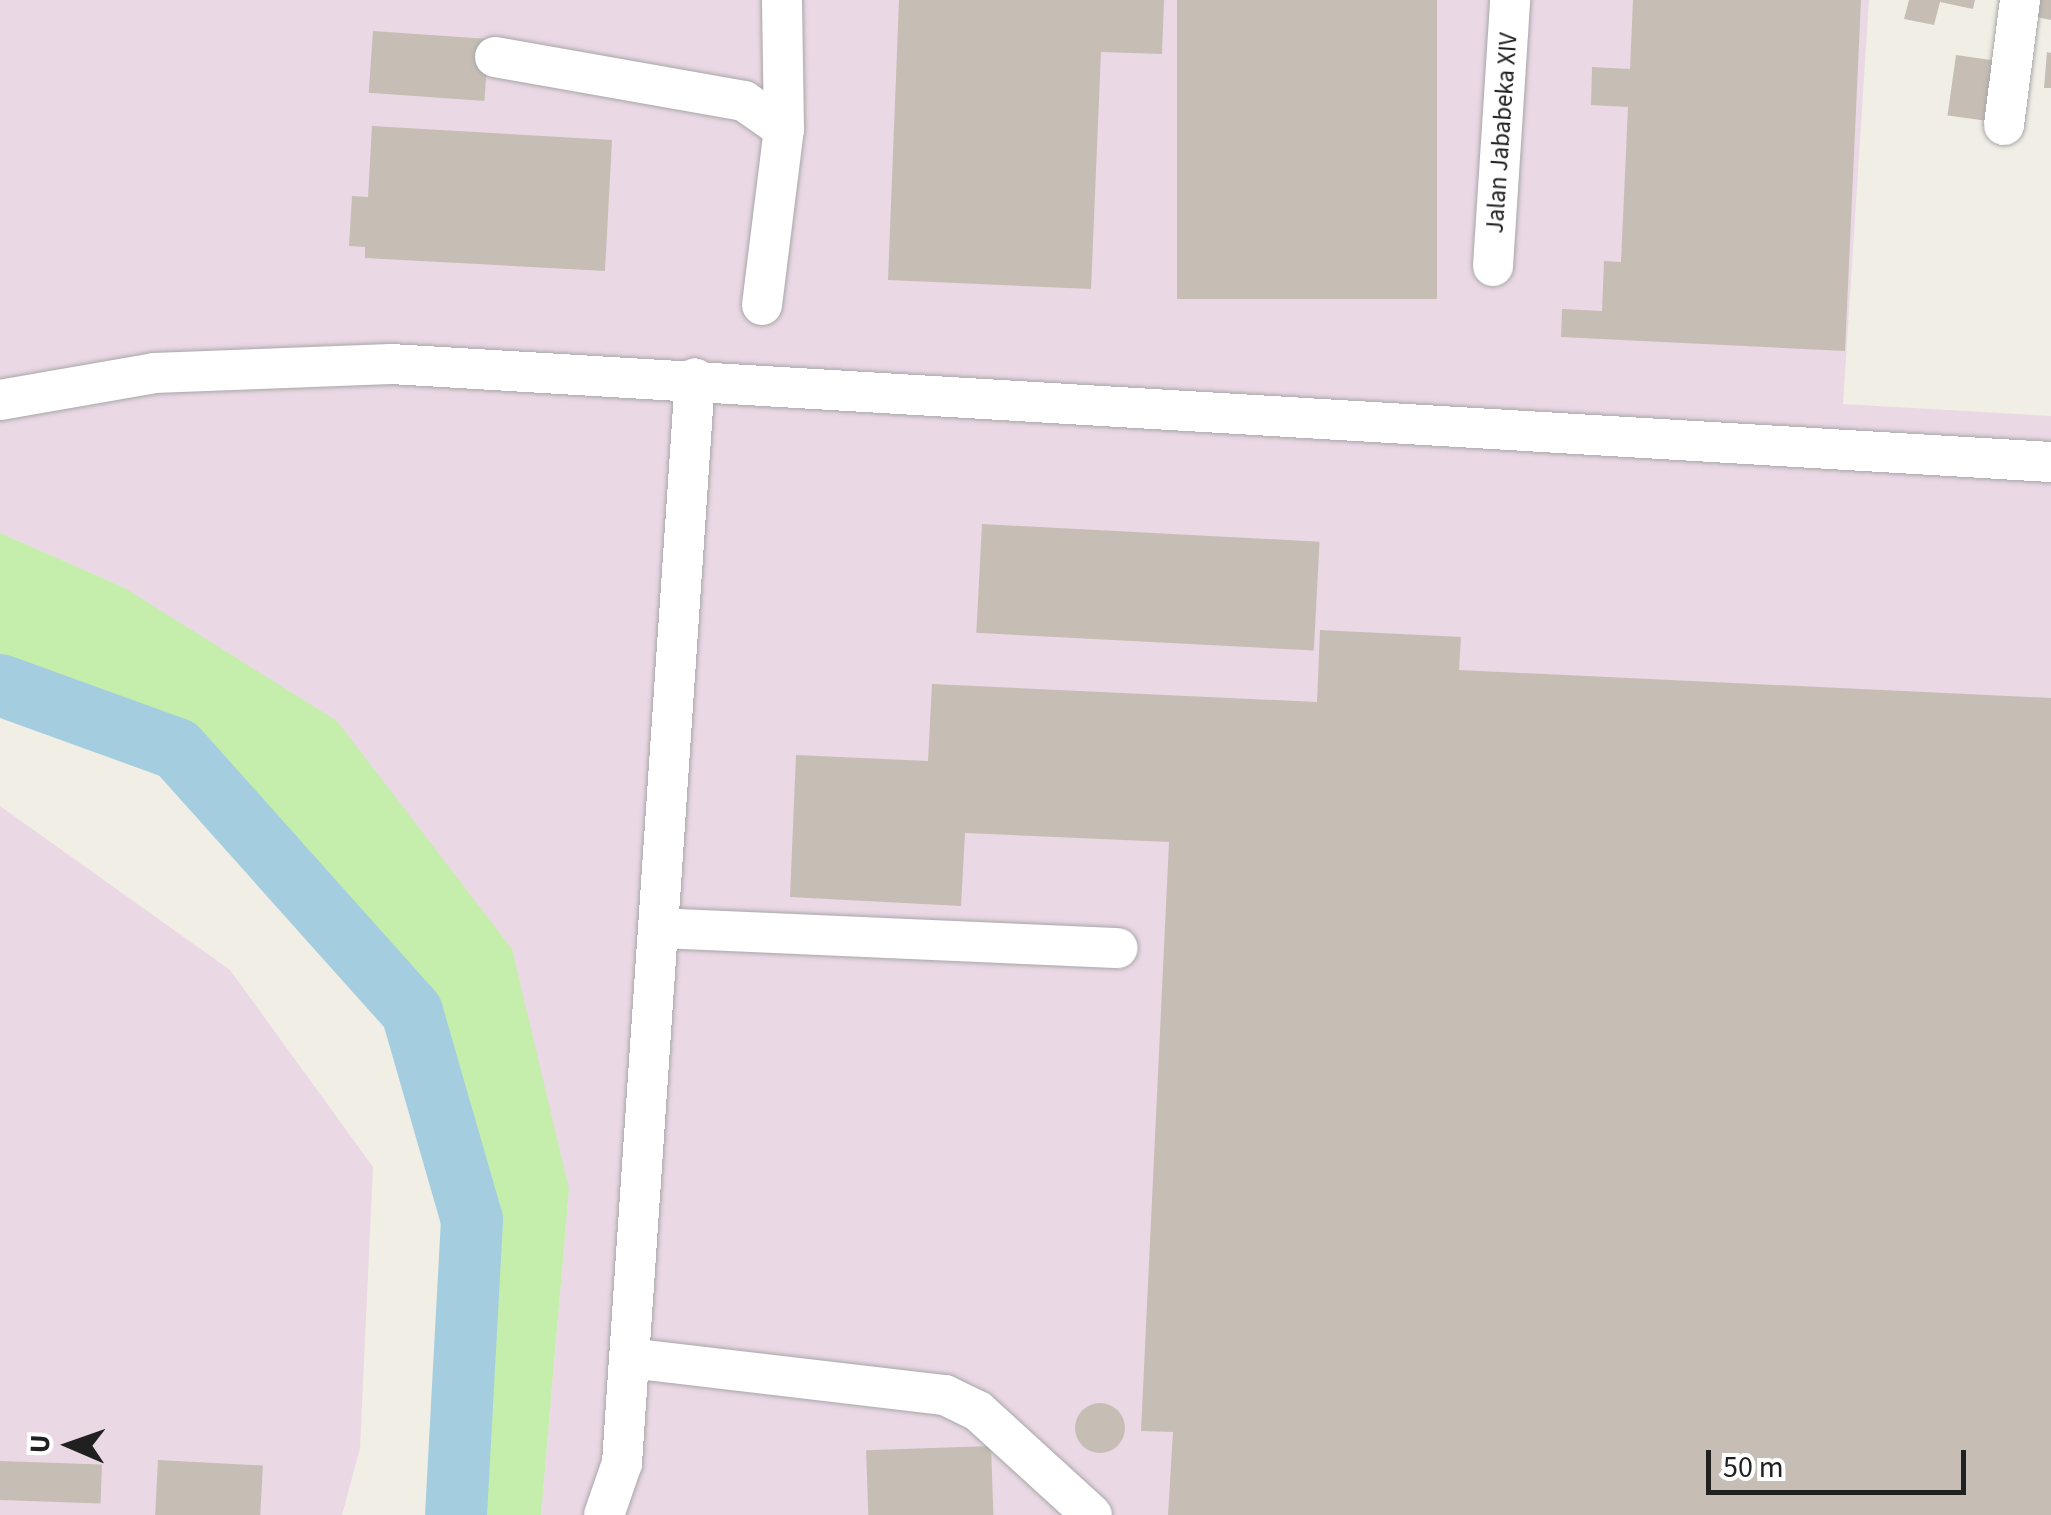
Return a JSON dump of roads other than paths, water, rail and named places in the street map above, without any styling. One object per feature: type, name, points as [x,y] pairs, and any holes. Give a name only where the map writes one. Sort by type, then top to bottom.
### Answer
[{"type":"street","points":[[762,305],[784,129],[782,0]]},
{"type":"street","name":"Jalan Jababeka XIV","points":[[1493,266],[1510,0]]},
{"type":"street","points":[[2004,124],[2020,0]]},
{"type":"street","points":[[495,58],[744,101],[784,129]]},
{"type":"street","points":[[0,400],[154,373],[391,364],[695,378],[2051,462]]},
{"type":"street","points":[[604,1515],[622,1463],[695,378]]},
{"type":"street","points":[[658,928],[1118,948]]},
{"type":"street","points":[[630,1358],[945,1395],[978,1410],[1092,1515]]},
{"type":"waterway","points":[[0,685],[177,749],[412,1012],[472,1220],[456,1515]]}]
